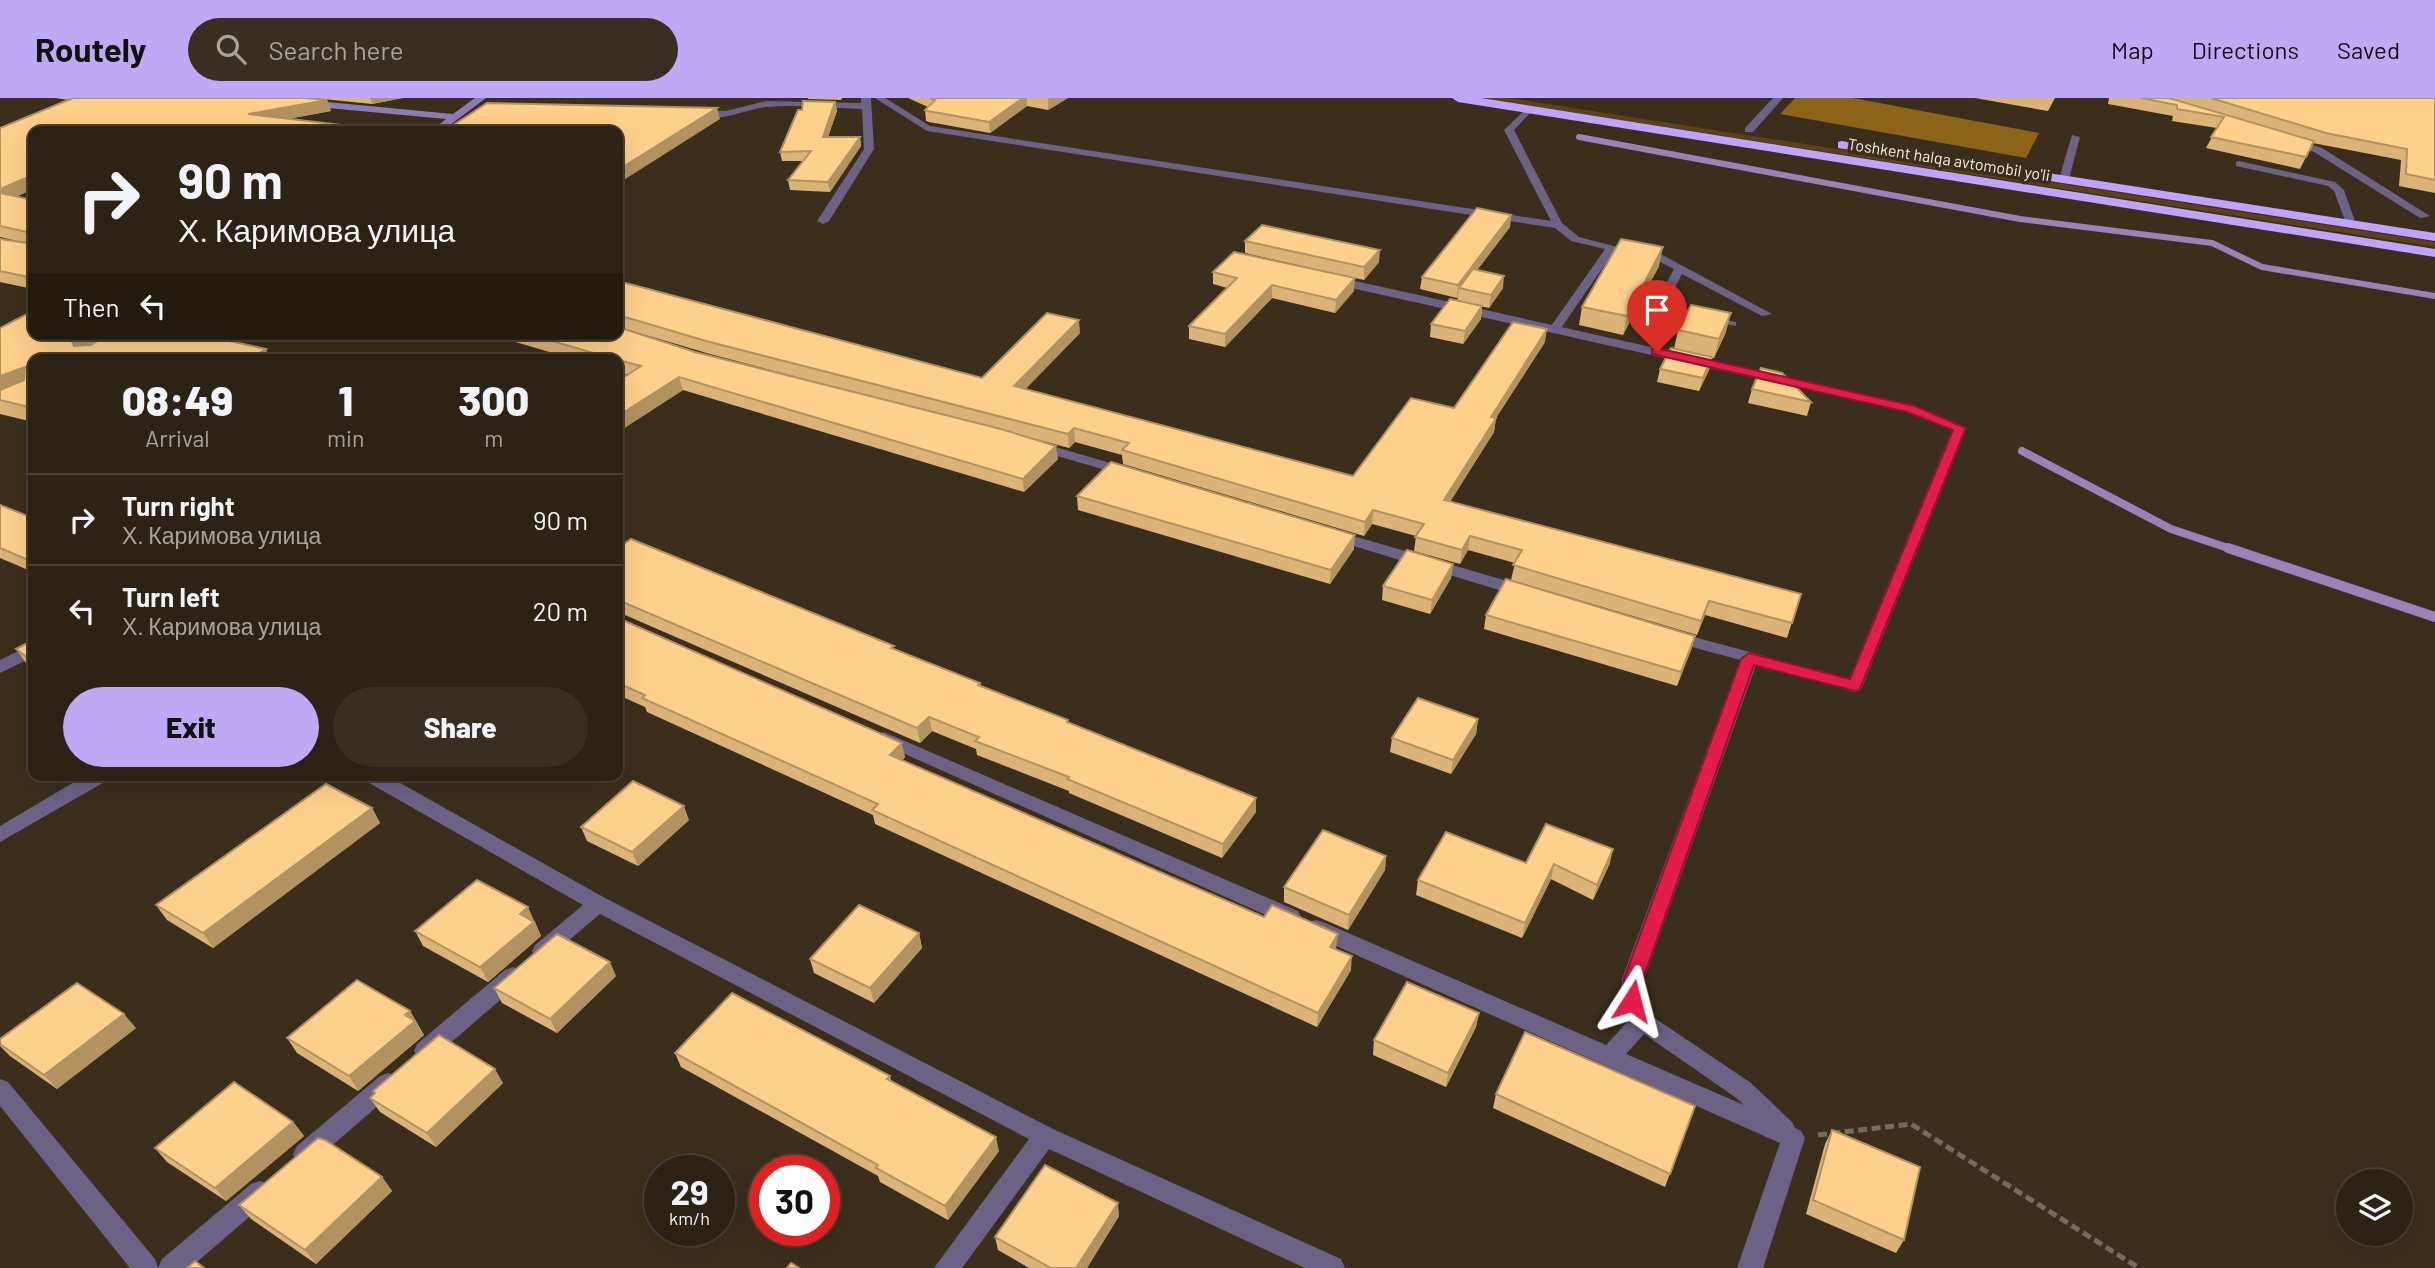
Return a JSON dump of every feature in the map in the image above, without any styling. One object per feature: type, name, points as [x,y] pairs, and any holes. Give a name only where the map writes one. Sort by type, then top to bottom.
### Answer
[{"type":"highway","name":"Toshkent halqa avtomobil yo'li","points":[[1458,98],[2435,253]]},
{"type":"highway","name":"Toshkent halqa avtomobil yo'li","points":[[1541,98],[2433,237]]},
{"type":"street","points":[[1749,130],[1778,98]]},
{"type":"street","points":[[295,102],[457,117]]},
{"type":"street","points":[[685,113],[726,114],[766,104],[866,102],[869,149],[823,221]]},
{"type":"street","points":[[444,126],[469,108],[482,103]]},
{"type":"street","points":[[2281,138],[2318,150],[2429,215],[2433,237]]},
{"type":"street","points":[[1316,276],[1911,409],[1960,428],[1855,686],[1749,659],[1656,631]]},
{"type":"street","points":[[1021,441],[1140,477]]},
{"type":"street","points":[[1312,528],[1537,595]]},
{"type":"street","points":[[0,667],[28,653]]},
{"type":"street","points":[[1749,659],[1633,979],[1632,1001],[1642,1021],[1743,1090],[1793,1138]]},
{"type":"street","points":[[859,727],[1793,1138]]},
{"type":"street","points":[[0,835],[91,781]]},
{"type":"street","points":[[382,781],[598,904],[1045,1136],[1332,1268]]},
{"type":"street","points":[[171,1268],[598,904]]},
{"type":"street","points":[[1609,1057],[1642,1021]]},
{"type":"street","points":[[0,1089],[146,1268]]},
{"type":"street","points":[[947,1268],[1045,1136]]},
{"type":"street","points":[[1750,1268],[1793,1138]]},
{"type":"lane","points":[[879,98],[927,128],[1558,225]]},
{"type":"lane","points":[[1528,110],[1509,130],[1558,225],[1575,239],[1653,254],[1766,314]]},
{"type":"lane","points":[[2064,179],[2075,137]]},
{"type":"lane","points":[[2239,164],[2331,184],[2339,190],[2351,224]]},
{"type":"lane","points":[[1555,329],[1612,247]]},
{"type":"lane","points":[[1680,268],[1658,309],[1732,324]]},
{"type":"path","points":[[1793,1138],[1912,1124],[2139,1268]]},
{"type":"shaded area","points":[[1481,98],[1509,98],[2435,242],[2435,247]]},
{"type":"shaded area","points":[[1795,98],[1853,98],[2039,133],[2026,158],[1780,114]]},
{"type":"building","points":[[73,98],[327,100],[248,114],[350,126],[28,126],[28,177],[0,189],[0,128]]},
{"type":"building","points":[[930,98],[1023,98],[989,122],[925,110],[935,100]]},
{"type":"building","points":[[2141,98],[2169,98],[2314,141],[2306,157],[2211,137],[2224,117],[2177,109],[2177,105]]},
{"type":"building","points":[[2211,98],[2435,98],[2435,180],[2406,174],[2407,149],[2326,133]]},
{"type":"building","points":[[803,101],[835,102],[823,137],[860,137],[828,182],[788,180],[811,151],[780,152],[798,110],[802,110]]},
{"type":"building","points":[[487,103],[717,108],[623,167],[623,126],[452,126]]},
{"type":"building","points":[[0,193],[28,199],[28,243],[27,232],[0,226]]},
{"type":"building","points":[[1477,208],[1511,215],[1458,285],[1422,277]]},
{"type":"building","points":[[1262,225],[1380,250],[1364,267],[1245,241]]},
{"type":"building","points":[[0,239],[28,243],[28,277],[0,271]]},
{"type":"building","points":[[1621,239],[1663,247],[1627,316],[1582,307]]},
{"type":"building","points":[[1234,252],[1355,278],[1336,300],[1272,285],[1225,334],[1189,326],[1237,278],[1213,272]]},
{"type":"building","points":[[1473,269],[1504,276],[1491,295],[1459,288]]},
{"type":"building","points":[[623,282],[982,378],[1047,313],[1079,320],[1014,386],[1353,476],[1411,398],[1454,408],[1513,322],[1547,329],[1491,417],[1496,418],[1444,500],[1801,594],[1792,623],[1709,601],[1701,621],[1513,565],[1522,550],[1470,536],[1462,550],[1415,537],[1424,524],[1373,510],[1365,522],[1122,450],[1129,443],[1074,428],[1068,434],[706,341],[623,316]]},
{"type":"building","points":[[1450,299],[1482,306],[1465,331],[1431,324]]},
{"type":"building","points":[[1691,305],[1731,313],[1719,339],[1678,330]]},
{"type":"building","points":[[28,314],[28,340],[73,340],[74,346],[91,345],[99,340],[225,340],[266,349],[258,354],[28,354],[28,407],[0,400],[0,390],[24,380],[25,367],[0,376],[0,328]]},
{"type":"building","points":[[623,329],[695,352],[1001,429],[1056,446],[1023,479],[679,377],[623,413],[623,378],[641,366],[623,361],[623,354],[597,354],[549,340],[623,340]]},
{"type":"building","points":[[1671,348],[1712,357],[1703,378],[1660,369]]},
{"type":"building","points":[[1761,368],[1782,373],[1811,402],[1752,389]]},
{"type":"building","points":[[1111,462],[1355,535],[1331,570],[1077,496]]},
{"type":"building","points":[[0,505],[28,516],[28,560],[0,548]]},
{"type":"building","points":[[631,539],[894,646],[891,648],[1068,720],[1067,722],[1256,798],[1223,844],[1067,779],[1069,777],[975,741],[979,737],[929,717],[917,728],[623,602],[623,545]]},
{"type":"building","points":[[1407,550],[1453,564],[1432,600],[1383,586]]},
{"type":"building","points":[[1506,579],[1695,636],[1681,672],[1486,615]]},
{"type":"building","points":[[623,620],[902,743],[890,755],[1264,917],[1272,905],[1338,934],[1330,947],[1352,956],[1318,1013],[872,810],[878,804],[642,698],[645,695],[623,685]]},
{"type":"building","points":[[28,643],[28,658],[16,649]]},
{"type":"building","points":[[1418,698],[1478,719],[1453,760],[1392,738]]},
{"type":"building","points":[[633,781],[684,806],[632,852],[581,827]]},
{"type":"building","points":[[326,784],[372,808],[203,933],[156,905]]},
{"type":"building","points":[[1546,824],[1613,849],[1597,885],[1554,864],[1525,923],[1418,880],[1446,832],[1526,863]]},
{"type":"building","points":[[1323,830],[1386,856],[1349,915],[1284,887]]},
{"type":"building","points":[[477,880],[528,907],[520,914],[534,922],[480,967],[415,931]]},
{"type":"building","points":[[859,905],[919,933],[870,988],[810,959]]},
{"type":"building","points":[[557,934],[610,962],[550,1019],[494,988]]},
{"type":"building","points":[[357,980],[410,1011],[405,1015],[415,1021],[349,1076],[287,1038]]},
{"type":"building","points":[[1407,982],[1479,1013],[1448,1073],[1374,1040]]},
{"type":"building","points":[[77,983],[124,1014],[44,1075],[0,1044],[0,1039]]},
{"type":"building","points":[[732,993],[890,1076],[887,1079],[996,1137],[945,1206],[876,1168],[878,1165],[675,1053]]},
{"type":"building","points":[[1525,1032],[1695,1106],[1670,1174],[1496,1094]]},
{"type":"building","points":[[439,1035],[495,1069],[427,1133],[370,1098],[375,1093],[373,1091]]},
{"type":"building","points":[[234,1082],[293,1122],[215,1188],[155,1148]]},
{"type":"building","points":[[1832,1130],[1920,1167],[1904,1240],[1813,1200]]},
{"type":"building","points":[[318,1138],[382,1177],[305,1250],[239,1205]]},
{"type":"building","points":[[1045,1165],[1118,1203],[1076,1268],[1051,1268],[995,1237]]},
{"type":"building","points":[[195,1261],[204,1268],[187,1268]]},
{"type":"waterway","points":[[1579,137],[2020,219],[2212,243],[2262,267],[2435,296]]},
{"type":"waterway","points":[[2022,451],[2171,529],[2435,617]]},
{"type":"route","points":[[1632,1001],[1633,979],[1749,659],[1855,686],[1960,428],[1911,409],[1657,352]]}]
